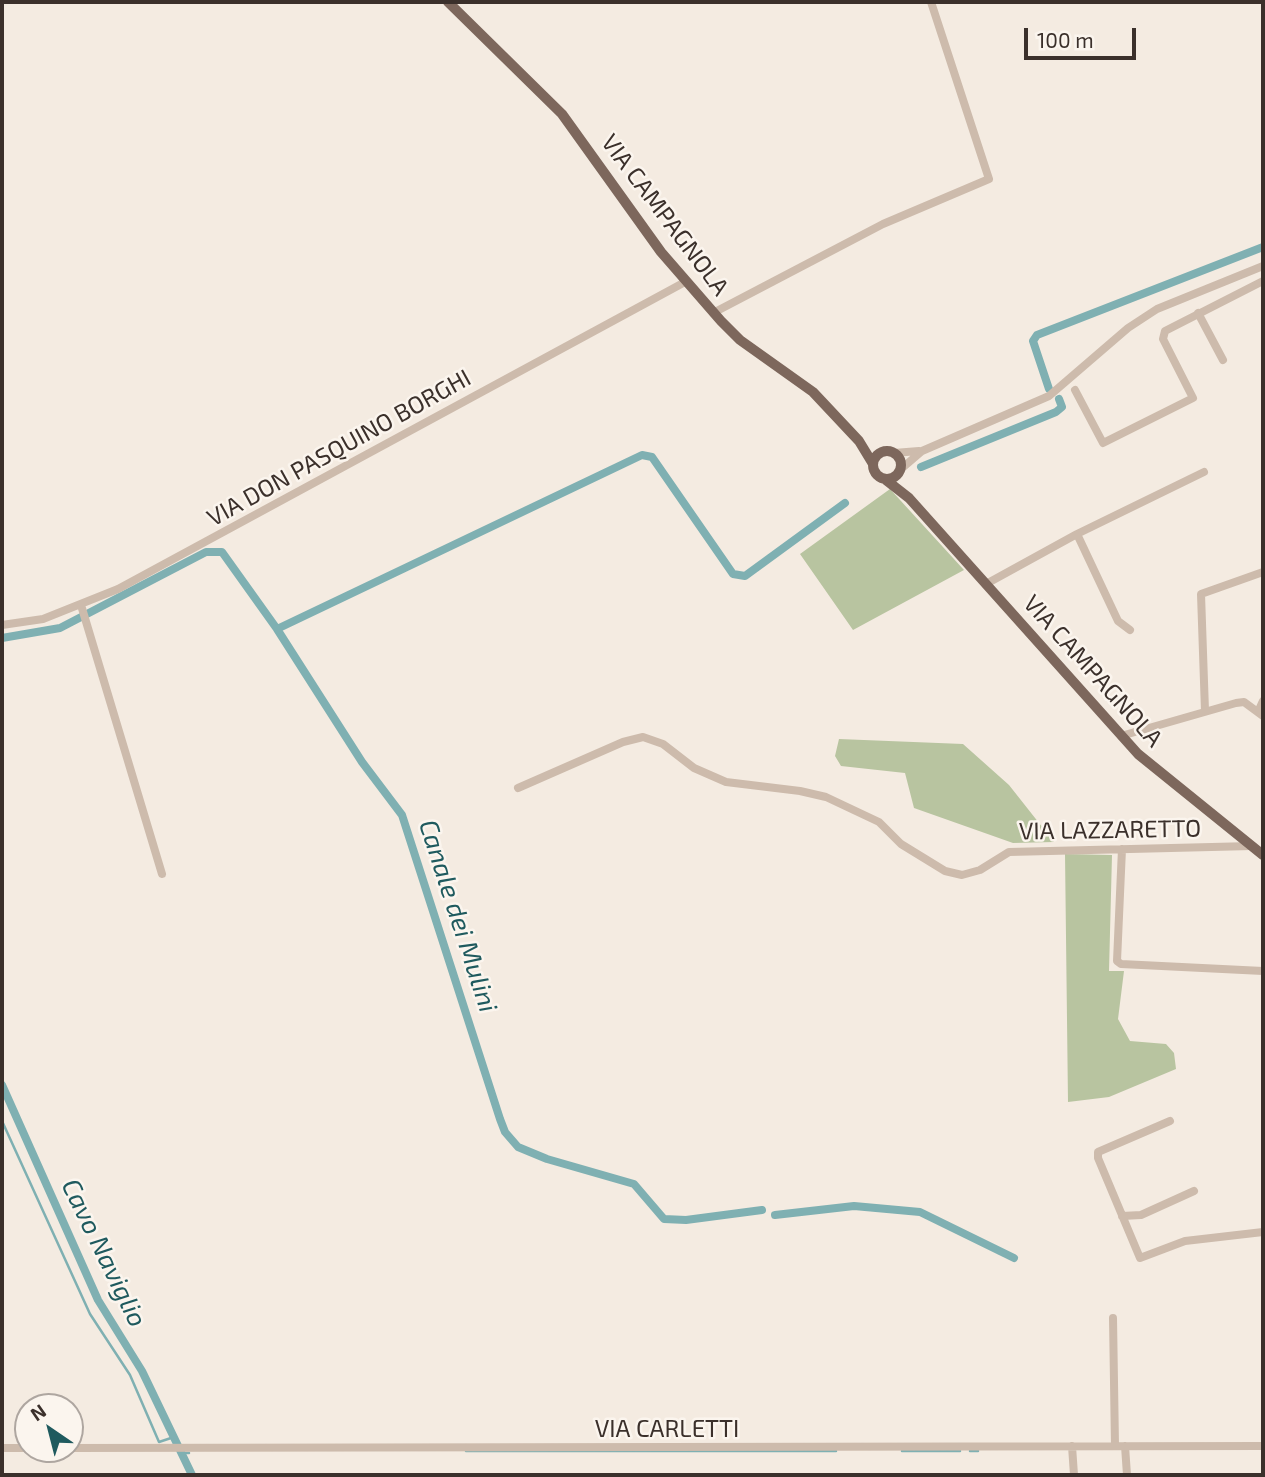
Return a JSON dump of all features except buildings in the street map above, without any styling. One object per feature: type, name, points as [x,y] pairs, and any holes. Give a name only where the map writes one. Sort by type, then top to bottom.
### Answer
[{"type":"main road","name":"VIA CAMPAGNOLA","points":[[448,2],[568,121],[685,282],[713,313],[740,340],[813,392],[859,441],[877,476],[909,498],[1121,736],[1152,767],[1263,855]]},
{"type":"main road","name":"VIA CAMPAGNOLA","points":[[859,441],[883,452],[894,453],[900,460],[900,470],[909,498]]},
{"type":"main road","points":[[873,464],[883,452]]},
{"type":"main road","points":[[886,480],[900,470]]},
{"type":"street","points":[[713,313],[883,223],[989,179],[931,2]]},
{"type":"street","points":[[900,470],[922,451],[1049,396],[1128,328],[1157,309],[1263,266]]},
{"type":"street","name":"VIA DON PASQUINO BORGHI","points":[[2,625],[83,613],[195,549],[685,282]]},
{"type":"street","points":[[1076,390],[1103,443],[1193,398],[1163,339],[1165,331],[1263,282]]},
{"type":"street","points":[[1198,313],[1223,360]]},
{"type":"street","points":[[894,453],[922,451]]},
{"type":"street","points":[[986,584],[1077,534],[1204,472]]},
{"type":"street","points":[[1077,534],[1118,621],[1130,630]]},
{"type":"street","points":[[1205,711],[1201,594],[1263,572]]},
{"type":"street","points":[[83,613],[162,874]]},
{"type":"street","points":[[1121,736],[1244,702],[1261,714],[1263,701]]},
{"type":"street","name":"VIA LAZZARETTO","points":[[518,788],[623,741],[643,737],[663,744],[694,768],[726,782],[800,791],[846,806],[879,822],[901,844],[945,871],[962,875],[980,870],[1009,852],[1252,846]]},
{"type":"street","points":[[1122,849],[1117,961],[1121,964],[1263,971]]},
{"type":"street","points":[[1170,1121],[1098,1152],[1140,1258],[1185,1241],[1263,1232]]},
{"type":"street","points":[[1122,1216],[1141,1215],[1194,1191]]},
{"type":"street","points":[[1113,1318],[1115,1446]]},
{"type":"street","points":[[1072,1446],[1074,1475]]},
{"type":"street","points":[[1125,1446],[1126,1475]]},
{"type":"street","name":"VIA CARLETTI","points":[[84,1448],[1263,1446]]},
{"type":"green space","points":[[890,489],[964,570],[853,630],[800,554]]},
{"type":"green space","points":[[839,739],[963,744],[1009,785],[1054,842],[1013,843],[914,808],[905,773],[841,766],[835,756]]},
{"type":"green space","points":[[1065,854],[1112,855],[1109,971],[1124,971],[1118,1019],[1130,1041],[1166,1044],[1174,1053],[1176,1069],[1109,1097],[1068,1102]]},
{"type":"waterway","points":[[1049,389],[1033,341],[1037,335],[1263,247]]},
{"type":"waterway","points":[[921,467],[1056,412],[1062,407],[1059,399]]},
{"type":"waterway","points":[[277,629],[642,455],[652,457],[733,574],[745,576],[845,503]]},
{"type":"waterway","name":"Canale dei Mulini","points":[[2,638],[60,628],[206,552],[222,552],[277,629],[362,762],[402,815],[505,1132],[518,1147],[547,1159],[634,1184],[664,1219],[686,1220],[762,1210]]},
{"type":"waterway","name":"Cavo Naviglio","points":[[2,1085],[98,1300],[142,1371],[192,1475]]},
{"type":"waterway","points":[[2,1121],[90,1314],[130,1375],[159,1442],[174,1437]]},
{"type":"waterway","name":"Canale dei Mulini","points":[[775,1215],[854,1206],[920,1212],[1014,1258]]},
{"type":"waterway","points":[[466,1451],[836,1451]]},
{"type":"waterway","points":[[902,1451],[960,1451]]},
{"type":"waterway","points":[[970,1451],[978,1451]]},
{"type":"waterway","name":"Cavo Naviglio","points":[[182,1453],[189,1453]]}]
